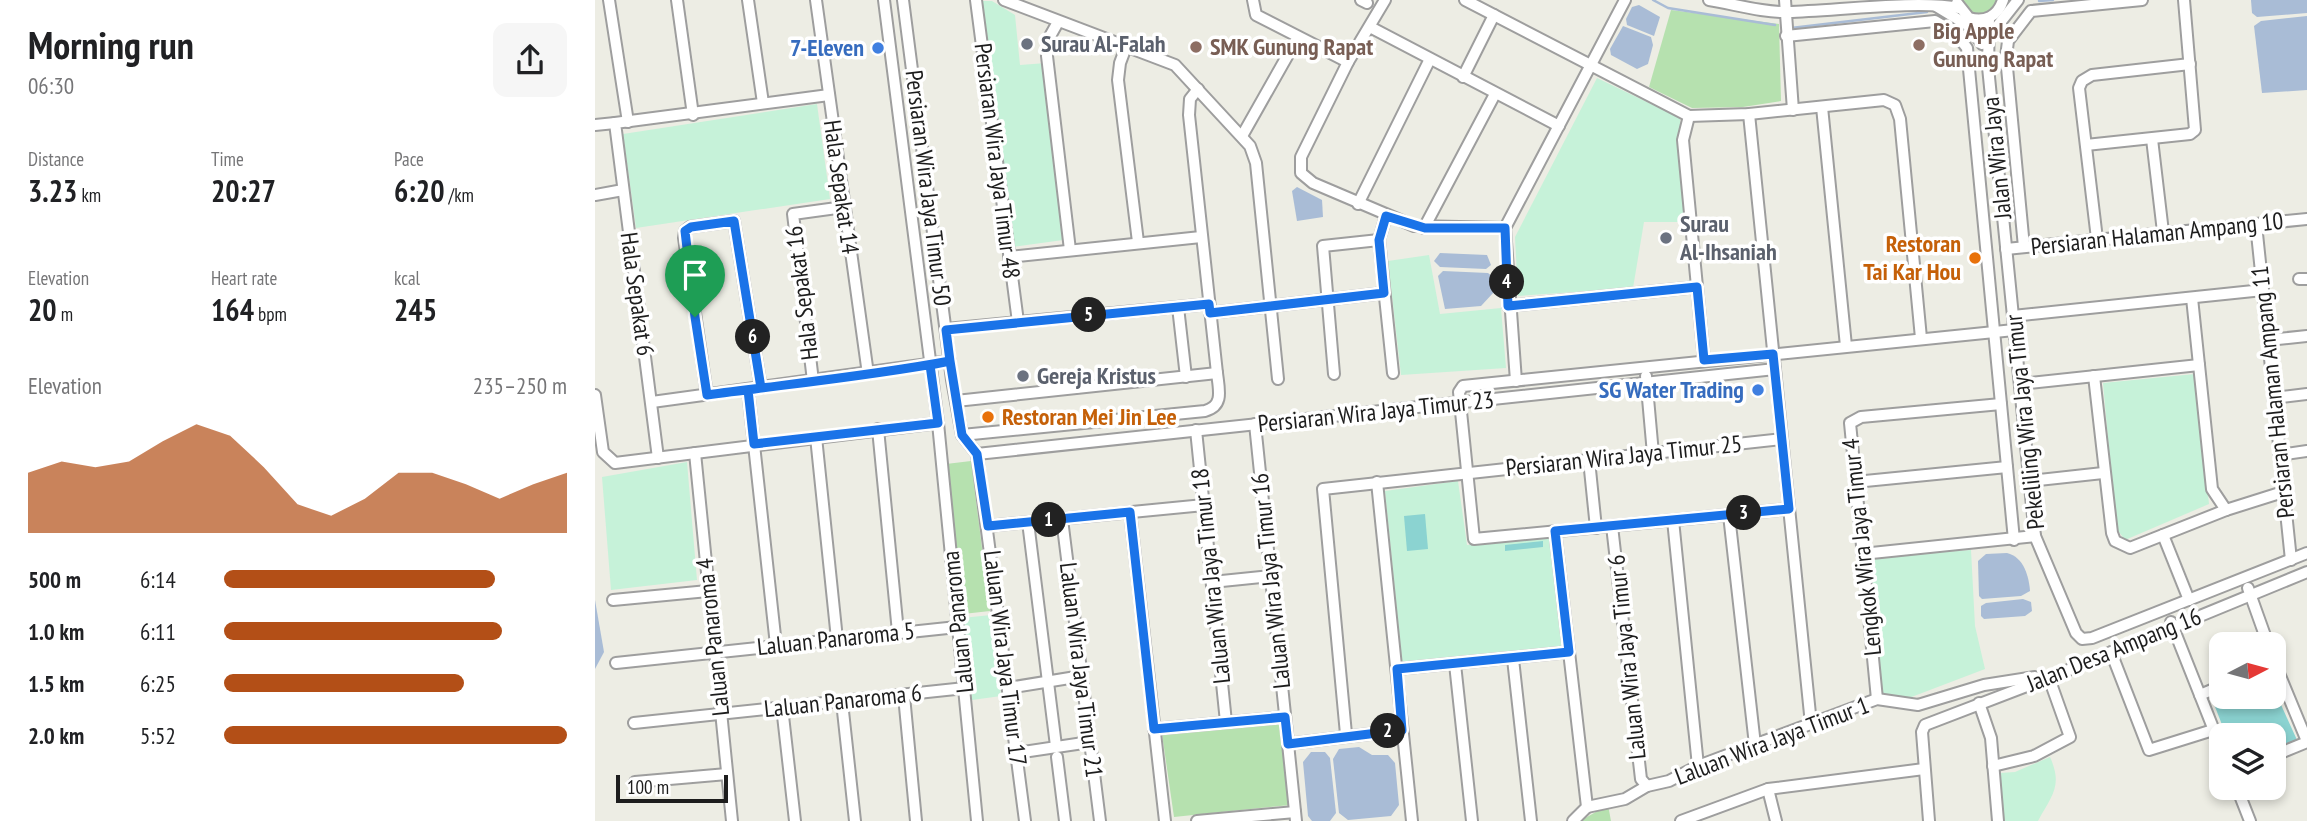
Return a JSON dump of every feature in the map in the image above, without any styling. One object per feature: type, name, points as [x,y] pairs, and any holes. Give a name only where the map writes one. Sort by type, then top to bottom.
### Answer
[{"type":"street","points":[[609,0],[628,122]]},
{"type":"street","points":[[677,0],[693,115]]},
{"type":"street","points":[[748,0],[763,103]]},
{"type":"street","name":"Hala Sepakat 14","points":[[816,0],[868,374]]},
{"type":"street","name":"Laluan Panaroma","points":[[884,0],[938,423],[977,821]]},
{"type":"street","name":"Persiaran Wira Jaya Timur 50","points":[[903,0],[955,401],[962,435],[977,454]]},
{"type":"street","name":"Persiaran Wira Jaya Timur 48","points":[[976,0],[1018,322]]},
{"type":"street","points":[[1004,0],[1175,65],[1242,136],[1256,163],[1279,379]]},
{"type":"street","points":[[1253,0],[1256,15],[1348,62]]},
{"type":"street","points":[[1385,0],[1348,62],[1300,166],[1306,179],[1386,216],[1425,228],[1505,228]]},
{"type":"street","points":[[1465,0],[1689,116],[1749,114],[1884,100],[1895,105],[1898,111],[1921,338]]},
{"type":"street","points":[[1709,0],[1784,12],[1914,2],[1932,5],[1958,4],[1976,20],[1989,19],[2004,1]]},
{"type":"street","points":[[1785,0],[1793,110]]},
{"type":"street","points":[[1932,5],[1969,26],[1985,41],[2018,0]]},
{"type":"street","points":[[2024,247],[2006,57],[2008,41],[2031,11],[2142,0]]},
{"type":"street","points":[[2086,145],[2151,139],[2195,130],[2184,0]]},
{"type":"street","points":[[1516,381],[1508,306],[1505,228],[1592,66],[1623,1]]},
{"type":"street","points":[[1463,76],[1494,15]]},
{"type":"street","name":"Jalan Wira Jaya","points":[[1985,41],[1989,19]]},
{"type":"street","name":"Jalan Wira Jaya","points":[[1976,20],[1985,41],[2006,249]]},
{"type":"street","points":[[1786,36],[1935,21],[1941,22],[1964,44],[1968,54],[2014,540]]},
{"type":"street","points":[[1058,22],[1049,38],[1047,56],[1070,250]]},
{"type":"street","points":[[1370,27],[1559,126]]},
{"type":"street","points":[[1242,136],[1298,37]]},
{"type":"street","points":[[1126,47],[1118,80],[1138,242]]},
{"type":"street","points":[[1358,204],[1430,59]]},
{"type":"street","points":[[2097,239],[2079,89],[2082,81],[2092,75],[2190,64]]},
{"type":"street","points":[[962,435],[1205,411],[1211,410],[1220,400],[1188,107],[1198,89]]},
{"type":"street","points":[[1425,228],[1495,94]]},
{"type":"street","points":[[595,125],[615,127],[628,122],[829,95]]},
{"type":"street","points":[[1822,107],[1846,346]]},
{"type":"street","points":[[1749,114],[1811,724]]},
{"type":"street","points":[[1689,116],[1683,140],[1704,360]]},
{"type":"street","name":"Hala Sepakat 6","points":[[615,127],[658,458]]},
{"type":"street","points":[[2151,139],[2163,232]]},
{"type":"street","points":[[1997,153],[2015,152]]},
{"type":"street","points":[[595,195],[622,190]]},
{"type":"street","name":"Hala Sepakat 16","points":[[813,381],[793,214],[844,207]]},
{"type":"street","points":[[1386,216],[1379,240],[1393,373]]},
{"type":"street","name":"Persiaran Halaman Ampang 10","points":[[2006,249],[2307,219]]},
{"type":"street","points":[[707,395],[685,231],[691,227],[734,221],[761,388]]},
{"type":"street","name":"Persiaran Halaman Ampang 11","points":[[2256,223],[2291,560]]},
{"type":"street","points":[[1009,257],[1201,237]]},
{"type":"street","points":[[1334,374],[1323,246],[1379,240]]},
{"type":"street","name":"Pekeliling Wira Jaya Timur","points":[[2006,249],[2035,536],[2076,633],[2082,639],[2091,638],[2307,553]]},
{"type":"street","points":[[1508,306],[1697,287]]},
{"type":"street","points":[[2013,316],[2263,290]]},
{"type":"street","points":[[946,330],[1178,307],[1271,307],[1384,293]]},
{"type":"street","points":[[2192,298],[2212,489],[2226,510]]},
{"type":"street","points":[[1178,307],[1186,377]]},
{"type":"street","name":"Persiaran Wira Jaya Timur 23","points":[[1458,404],[1459,391],[1463,386],[2014,330]]},
{"type":"street","points":[[2268,340],[2307,336]]},
{"type":"street","points":[[652,402],[950,361]]},
{"type":"street","points":[[2020,384],[2199,365]]},
{"type":"street","points":[[1645,367],[1653,454]]},
{"type":"street","name":"Persiaran Wira Jaya Timur 23","points":[[977,454],[1775,369]]},
{"type":"street","points":[[955,401],[1217,373]]},
{"type":"street","points":[[2094,376],[2103,473],[2115,541],[2130,548],[2226,510],[2283,492]]},
{"type":"street","points":[[748,390],[776,645]]},
{"type":"street","points":[[2273,398],[2307,394]]},
{"type":"street","points":[[595,395],[603,452],[615,463],[938,423]]},
{"type":"street","points":[[1458,404],[1474,539],[1789,509]]},
{"type":"street","name":"Lengkok Wira Jaya Timur 4","points":[[1877,699],[1849,429],[1853,419],[2001,404]]},
{"type":"street","name":"Laluan Wira Jaya Timur 16","points":[[1255,424],[1295,816]]},
{"type":"street","points":[[877,429],[898,632]]},
{"type":"street","name":"Laluan Wira Jaya Timur 18","points":[[1196,430],[1226,722]]},
{"type":"street","points":[[816,437],[837,639]]},
{"type":"street","name":"Persiaran Wira Jaya Timur 25","points":[[1346,734],[1321,492],[1326,487],[1782,439]]},
{"type":"street","points":[[2279,455],[2307,451]]},
{"type":"street","name":"Laluan Panaroma 4","points":[[695,453],[732,821]]},
{"type":"street","name":"Laluan Wira Jaya Timur 17","points":[[977,454],[1025,821]]},
{"type":"street","points":[[1590,460],[1596,528]]},
{"type":"street","points":[[1855,482],[2007,467]]},
{"type":"street","points":[[2029,481],[2103,473]]},
{"type":"street","points":[[1377,482],[1412,820],[1399,821]]},
{"type":"street","points":[[988,526],[1204,505]]},
{"type":"street","points":[[1130,512],[1165,821]]},
{"type":"street","points":[[1729,515],[1755,745]]},
{"type":"street","name":"Laluan Wira Jaya Timur 21","points":[[1062,519],[1100,821]]},
{"type":"street","points":[[1673,520],[1698,766]]},
{"type":"street","points":[[1028,522],[1065,821]]},
{"type":"street","name":"Laluan Wira Jaya Timur 6","points":[[1612,526],[1641,779],[1647,786]]},
{"type":"street","points":[[1555,531],[1587,807],[1573,821]]},
{"type":"street","points":[[2163,535],[2189,600]]},
{"type":"street","points":[[1862,554],[2035,536]]},
{"type":"street","name":"Jalan Desa Ampang 16","points":[[1924,769],[1923,728],[2307,572]]},
{"type":"street","points":[[1212,582],[1271,576]]},
{"type":"street","points":[[2245,579],[2264,632]]},
{"type":"street","points":[[613,600],[708,591]]},
{"type":"street","points":[[2165,610],[2210,723]]},
{"type":"street","name":"Laluan Panaroma 5","points":[[616,663],[957,627]]},
{"type":"street","points":[[1397,669],[1569,652]]},
{"type":"street","points":[[2111,652],[2149,750],[2209,731]]},
{"type":"street","points":[[1513,659],[1531,821]]},
{"type":"street","points":[[1455,664],[1472,821]]},
{"type":"street","points":[[1008,688],[1082,676]]},
{"type":"street","name":"Laluan Wira Jaya Timur 1","points":[[1587,807],[1625,799],[1647,786],[1669,781],[1698,766],[1877,699],[1917,705],[1999,681],[2035,677],[2044,680]]},
{"type":"street","points":[[1993,766],[2034,756],[2070,737],[2044,680]]},
{"type":"street","name":"Laluan Panaroma 6","points":[[634,723],[965,688]]},
{"type":"street","points":[[2286,690],[2307,742],[2286,751]]},
{"type":"street","points":[[2200,695],[2209,691]]},
{"type":"street","points":[[904,696],[916,821]]},
{"type":"street","points":[[842,702],[855,821]]},
{"type":"street","points":[[1979,704],[1987,719],[1998,821]]},
{"type":"street","points":[[782,707],[795,821]]},
{"type":"street","points":[[1154,729],[1285,717]]},
{"type":"street","points":[[1288,744],[1346,734],[1402,730]]},
{"type":"street","points":[[1016,753],[1056,752],[1090,742]]},
{"type":"street","points":[[1681,821],[1768,789],[1924,769],[1930,821]]},
{"type":"street","points":[[635,782],[727,774]]},
{"type":"street","points":[[1768,789],[1776,821]]},
{"type":"street","points":[[2242,800],[2250,821]]},
{"type":"street","points":[[1197,821],[1295,816]]},
{"type":"green space","points":[[1960,0],[2000,0],[1984,16],[1970,13]]},
{"type":"green space","points":[[980,1],[992,1],[1015,15],[1020,65],[1046,63],[1063,240],[1013,247]]},
{"type":"green space","points":[[1671,10],[1779,24],[1781,101],[1743,107],[1692,108],[1649,87]]},
{"type":"green space","points":[[1597,78],[1680,118],[1685,222],[1644,222],[1633,288],[1518,296],[1515,237]]},
{"type":"green space","points":[[817,104],[830,199],[636,228],[623,134]]},
{"type":"green space","points":[[1429,255],[1440,314],[1501,308],[1506,368],[1401,375],[1388,261]]},
{"type":"green space","points":[[2195,374],[2209,504],[2125,540],[2116,528],[2103,383]]},
{"type":"green space","points":[[971,461],[990,611],[963,614],[946,464]]},
{"type":"green space","points":[[687,462],[697,580],[611,590],[602,477]]},
{"type":"green space","points":[[1458,481],[1467,545],[1550,538],[1563,646],[1402,662],[1385,491]]},
{"type":"green space","points":[[1971,550],[1975,626],[1985,669],[1901,701],[1890,701],[1882,692],[1870,557]]},
{"type":"green space","points":[[991,615],[1001,696],[972,700],[962,618]]},
{"type":"green space","points":[[1282,722],[1290,805],[1174,817],[1162,734]]},
{"type":"green space","points":[[2050,757],[2056,783],[2038,821],[2004,821],[2000,773],[2015,772]]},
{"type":"green space","points":[[1608,805],[1611,821],[1580,821]]},
{"type":"shaded area","points":[[2251,0],[2307,0],[2307,13],[2257,17],[2252,13]]},
{"type":"shaded area","points":[[1639,5],[1660,17],[1654,36],[1627,25],[1626,19],[1632,7]]},
{"type":"shaded area","points":[[2307,16],[2307,90],[2262,93],[2254,26],[2261,21]]},
{"type":"shaded area","points":[[1623,26],[1651,37],[1653,45],[1648,64],[1637,69],[1611,55],[1610,49]]},
{"type":"shaded area","points":[[1297,187],[1322,200],[1323,217],[1297,221],[1292,191]]},
{"type":"shaded area","points":[[1440,253],[1487,255],[1491,265],[1486,269],[1440,267],[1434,261]]},
{"type":"shaded area","points":[[1443,271],[1488,273],[1494,278],[1494,292],[1481,306],[1445,309],[1438,276]]},
{"type":"shaded area","points":[[1425,514],[1428,549],[1407,551],[1404,516]]},
{"type":"shaded area","points":[[1543,541],[1543,547],[1505,551],[1505,545]]},
{"type":"shaded area","points":[[2007,553],[2021,563],[2027,574],[2030,591],[2021,596],[1982,599],[1979,596],[1978,561],[1986,554]]},
{"type":"shaded area","points":[[2023,599],[2031,602],[2032,611],[2025,616],[1984,619],[1981,616],[1981,606],[1986,603]]},
{"type":"shaded area","points":[[595,600],[604,652],[595,669]]},
{"type":"shaded area","points":[[2216,709],[2283,709],[2297,740],[2286,745],[2286,723],[2221,723]]},
{"type":"shaded area","points":[[1359,747],[1372,755],[1388,755],[1395,763],[1399,805],[1391,816],[1348,820],[1339,813],[1333,759],[1339,749]]},
{"type":"shaded area","points":[[1311,752],[1325,752],[1330,758],[1336,813],[1330,821],[1312,821],[1308,816],[1303,762]]},
{"type":"waterway","points":[[1653,0],[1668,8],[1775,25]]},
{"type":"waterway","points":[[2039,1],[2053,0]]},
{"type":"waterway","points":[[1791,28],[1927,12]]},
{"type":"place","name":"Surau Al-Falah","points":[[1027,44]]},
{"type":"place","name":"Big Apple Gunung Rapat","points":[[1919,45]]},
{"type":"place","name":"SMK Gunung Rapat","points":[[1196,47]]},
{"type":"place","name":"7-Eleven","points":[[878,48]]},
{"type":"place","name":"Surau Al-Ihsaniah","points":[[1666,238]]},
{"type":"place","name":"Restoran Tai Kar Hou","points":[[1975,258]]},
{"type":"place","name":"Gereja Kristus","points":[[1023,376]]},
{"type":"place","name":"SG Water Trading","points":[[1758,390]]},
{"type":"place","name":"Restoran Mei Jin Lee","points":[[988,417]]},
{"type":"route","points":[[695,317],[685,231],[691,227],[734,221],[761,388],[748,390],[754,444],[938,423],[930,365],[950,361],[946,330],[1209,304],[1210,313],[1384,293],[1379,240],[1386,216],[1425,228],[1505,228],[1508,306],[1697,287],[1704,360],[1773,354],[1789,509],[1555,531],[1569,652],[1397,669],[1402,730],[1346,734],[1288,744],[1285,717],[1154,729],[1130,512],[988,526],[977,454],[971,450],[962,435],[950,361],[868,374],[748,390],[707,395],[695,317]]}]
